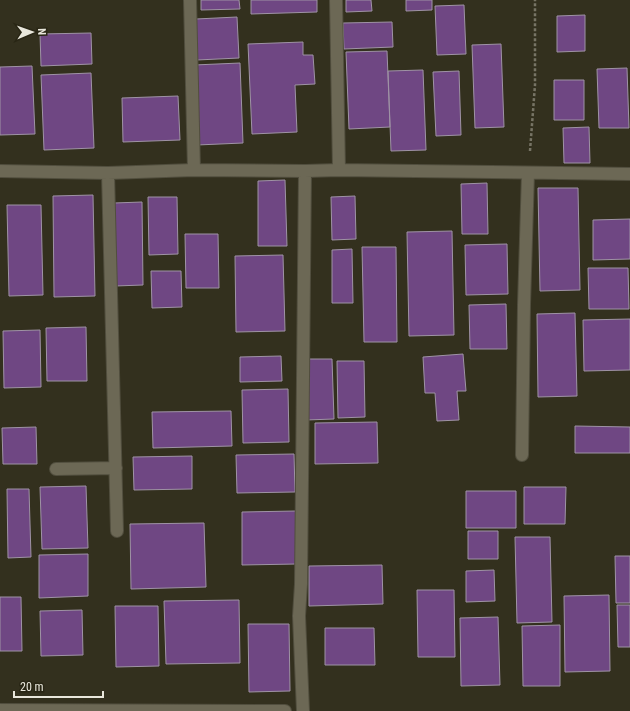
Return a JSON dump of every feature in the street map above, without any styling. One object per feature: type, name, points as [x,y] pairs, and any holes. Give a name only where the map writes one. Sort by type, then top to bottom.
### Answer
[{"type":"street","points":[[190,0],[194,170]]},
{"type":"street","points":[[336,0],[339,170]]},
{"type":"street","points":[[0,171],[108,173],[194,170],[339,170],[630,174]]},
{"type":"street","points":[[303,711],[299,616],[301,576],[305,171]]},
{"type":"street","points":[[108,173],[117,531]]},
{"type":"street","points":[[522,455],[528,173]]},
{"type":"street","points":[[56,469],[116,468]]},
{"type":"street","points":[[0,710],[285,711]]},
{"type":"path","points":[[528,173],[535,86],[535,0]]},
{"type":"building","points":[[201,0],[239,0],[240,9],[201,10]]},
{"type":"building","points":[[251,0],[317,0],[317,12],[251,14]]},
{"type":"building","points":[[346,0],[371,0],[372,11],[346,12]]},
{"type":"building","points":[[406,0],[432,0],[432,10],[406,11]]},
{"type":"building","points":[[464,5],[466,54],[437,55],[435,6]]},
{"type":"building","points":[[585,15],[585,51],[557,52],[557,16]]},
{"type":"building","points":[[237,17],[239,58],[197,60],[196,19]]},
{"type":"building","points":[[392,22],[393,47],[344,49],[343,23]]},
{"type":"building","points":[[91,33],[92,64],[41,66],[40,34]]},
{"type":"building","points":[[303,42],[303,55],[313,55],[315,84],[295,85],[297,132],[252,134],[248,44]]},
{"type":"building","points":[[501,44],[504,127],[475,128],[472,45]]},
{"type":"building","points":[[387,51],[390,127],[349,129],[346,52]]},
{"type":"building","points":[[240,63],[243,143],[197,145],[194,65]]},
{"type":"building","points":[[32,66],[35,134],[0,135],[0,67]]},
{"type":"building","points":[[627,68],[629,128],[599,128],[597,69]]},
{"type":"building","points":[[423,70],[426,150],[391,151],[388,71]]},
{"type":"building","points":[[459,71],[461,135],[436,136],[433,72]]},
{"type":"building","points":[[91,73],[94,148],[44,150],[41,75]]},
{"type":"building","points":[[554,80],[584,80],[584,120],[554,120]]},
{"type":"building","points":[[178,96],[180,140],[123,142],[122,98]]},
{"type":"building","points":[[589,127],[590,163],[564,163],[563,128]]},
{"type":"building","points":[[285,180],[287,246],[258,246],[258,181]]},
{"type":"building","points":[[487,183],[488,234],[462,234],[461,184]]},
{"type":"building","points":[[538,188],[578,188],[580,290],[540,291]]},
{"type":"building","points":[[93,195],[95,296],[54,297],[53,196]]},
{"type":"building","points":[[355,196],[356,239],[332,240],[331,197]]},
{"type":"building","points":[[148,197],[177,197],[178,254],[149,255]]},
{"type":"building","points":[[142,202],[143,285],[115,286],[114,203]]},
{"type":"building","points":[[7,205],[41,205],[43,295],[9,296]]},
{"type":"building","points":[[630,219],[630,259],[593,260],[593,220]]},
{"type":"building","points":[[452,231],[454,335],[409,336],[407,232]]},
{"type":"building","points":[[185,234],[218,234],[219,288],[186,288]]},
{"type":"building","points":[[507,244],[508,294],[466,295],[465,245]]},
{"type":"building","points":[[362,247],[396,247],[397,342],[364,342]]},
{"type":"building","points":[[352,249],[353,303],[332,303],[332,250]]},
{"type":"building","points":[[283,255],[285,331],[236,332],[235,256]]},
{"type":"building","points":[[588,268],[628,268],[629,309],[589,309]]},
{"type":"building","points":[[151,271],[181,271],[182,307],[152,308]]},
{"type":"building","points":[[506,304],[507,349],[470,349],[469,305]]},
{"type":"building","points":[[575,313],[577,396],[538,397],[537,314]]},
{"type":"building","points":[[630,319],[630,370],[584,371],[583,320]]},
{"type":"building","points":[[86,327],[87,381],[47,381],[46,328]]},
{"type":"building","points":[[40,330],[41,387],[4,388],[3,331]]},
{"type":"building","points":[[463,354],[466,391],[457,391],[459,420],[437,421],[435,393],[425,393],[423,357]]},
{"type":"building","points":[[281,356],[282,381],[240,382],[240,357]]},
{"type":"building","points":[[305,359],[332,359],[334,419],[306,420]]},
{"type":"building","points":[[337,361],[364,361],[365,417],[338,418]]},
{"type":"building","points":[[288,389],[289,442],[243,443],[242,390]]},
{"type":"building","points":[[231,411],[232,446],[153,448],[152,412]]},
{"type":"building","points":[[377,422],[378,463],[315,464],[315,423]]},
{"type":"building","points":[[575,426],[630,427],[630,453],[575,453]]},
{"type":"building","points":[[36,427],[37,464],[3,464],[2,428]]},
{"type":"building","points":[[294,454],[295,492],[237,493],[236,455]]},
{"type":"building","points":[[192,456],[192,489],[134,490],[133,457]]},
{"type":"building","points":[[86,486],[88,548],[42,549],[40,487]]},
{"type":"building","points":[[524,487],[566,487],[565,524],[524,524]]},
{"type":"building","points":[[7,489],[29,489],[31,557],[8,558]]},
{"type":"building","points":[[466,491],[516,491],[516,528],[466,528]]},
{"type":"building","points":[[296,511],[297,564],[242,565],[242,512]]},
{"type":"building","points":[[204,523],[206,587],[131,589],[130,524]]},
{"type":"building","points":[[468,531],[498,531],[498,559],[468,559]]},
{"type":"building","points":[[515,537],[550,537],[552,622],[517,623]]},
{"type":"building","points":[[88,554],[88,596],[39,598],[39,555]]},
{"type":"building","points":[[615,556],[630,556],[630,603],[616,603]]},
{"type":"building","points":[[382,565],[383,604],[309,606],[309,566]]},
{"type":"building","points":[[494,570],[495,601],[466,602],[466,571]]},
{"type":"building","points":[[417,590],[454,590],[455,657],[418,657]]},
{"type":"building","points":[[609,595],[610,671],[565,672],[564,596]]},
{"type":"building","points":[[0,597],[21,597],[22,651],[0,651]]},
{"type":"building","points":[[239,600],[240,663],[166,664],[164,601]]},
{"type":"building","points":[[617,605],[630,605],[630,647],[618,647]]},
{"type":"building","points":[[115,606],[158,606],[159,666],[116,667]]},
{"type":"building","points":[[82,610],[83,655],[41,656],[40,611]]},
{"type":"building","points":[[498,617],[500,685],[461,686],[460,618]]},
{"type":"building","points":[[248,624],[289,624],[290,691],[249,692]]},
{"type":"building","points":[[560,625],[560,686],[523,686],[522,626]]},
{"type":"building","points":[[325,628],[374,628],[375,665],[325,665]]}]
